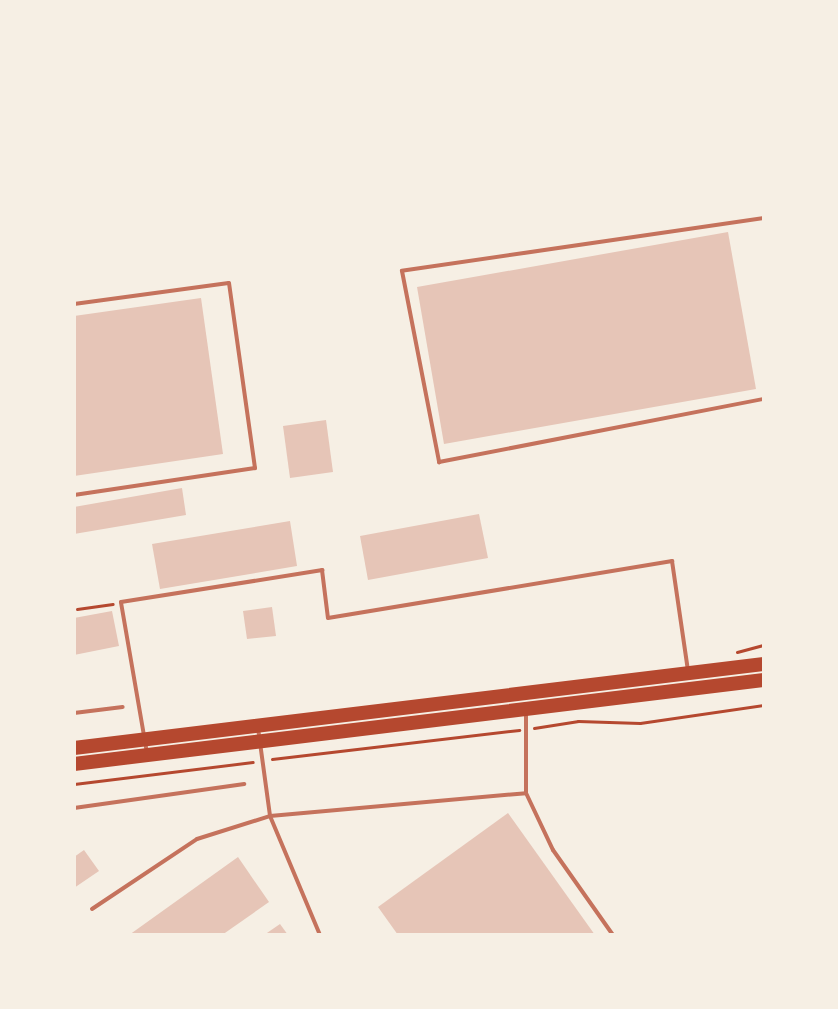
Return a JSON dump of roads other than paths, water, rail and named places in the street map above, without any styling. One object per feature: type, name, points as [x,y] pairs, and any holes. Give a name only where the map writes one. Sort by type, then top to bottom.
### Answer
[{"type":"main road","points":[[74,748],[764,664]]},
{"type":"main road","points":[[74,764],[764,680]]},
{"type":"lane","points":[[764,218],[402,271],[439,462],[764,399]]},
{"type":"lane","points":[[74,304],[229,283],[255,468],[74,495]]},
{"type":"lane","points":[[147,755],[121,602],[322,570],[328,618],[672,561],[688,675]]},
{"type":"lane","points":[[74,713],[123,707]]},
{"type":"lane","points":[[526,710],[526,793],[553,850],[613,935]]},
{"type":"lane","points":[[258,725],[270,816],[320,935]]},
{"type":"lane","points":[[74,808],[244,784]]},
{"type":"lane","points":[[92,909],[197,839],[270,816],[526,793]]}]
